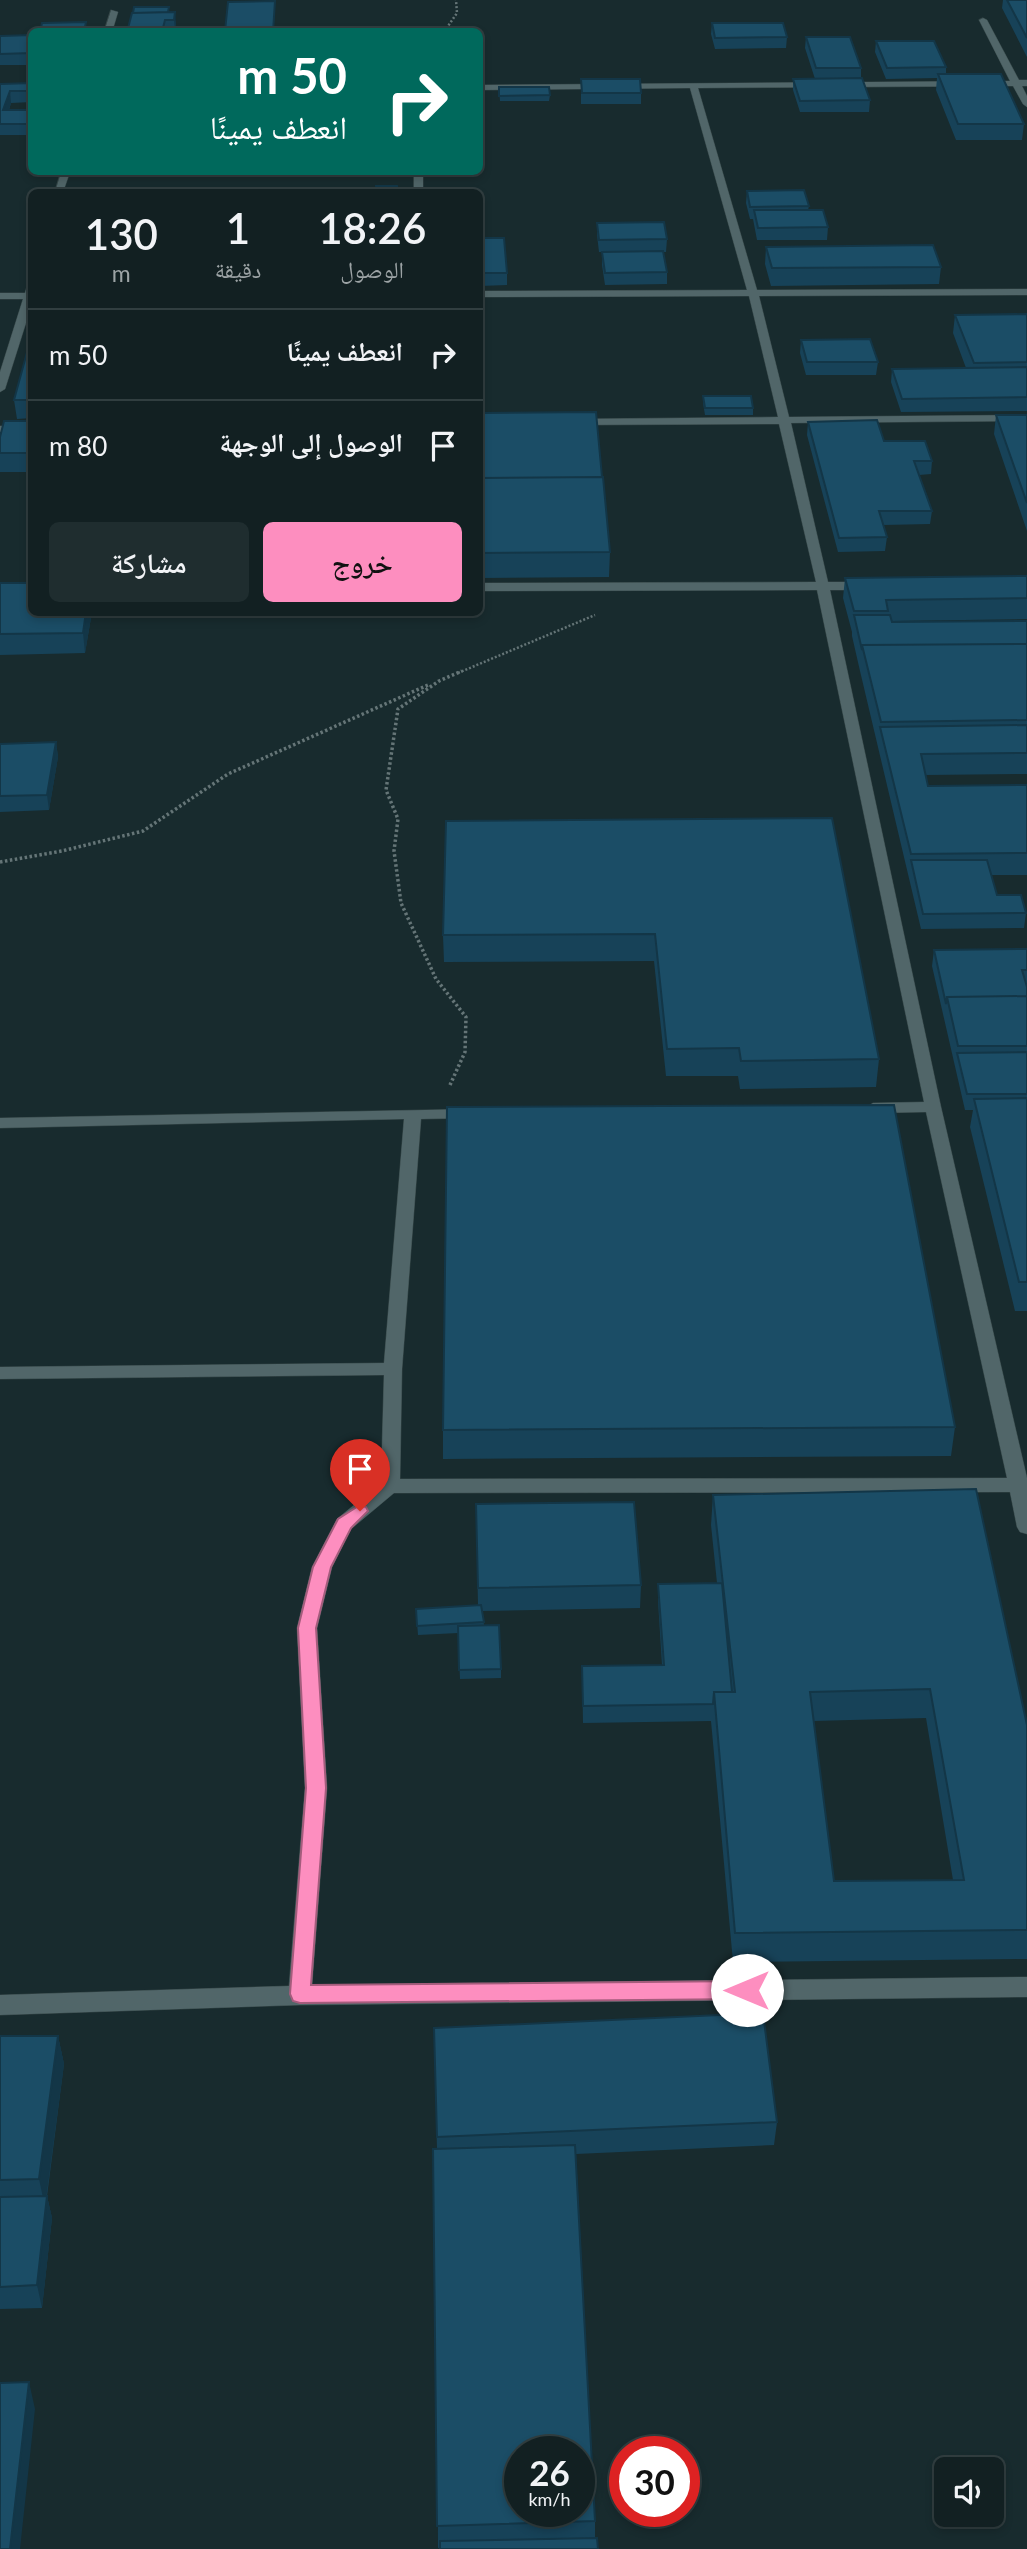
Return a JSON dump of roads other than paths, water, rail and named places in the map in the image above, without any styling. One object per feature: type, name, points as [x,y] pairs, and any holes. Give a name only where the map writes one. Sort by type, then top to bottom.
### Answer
[{"type":"street","points":[[109,28],[114,12]]},
{"type":"street","points":[[983,20],[1027,104]]},
{"type":"street","points":[[483,87],[1027,83]]},
{"type":"street","points":[[693,85],[753,293],[785,419],[933,1107],[1022,1485],[1027,1527]]},
{"type":"street","points":[[0,296],[28,292]]},
{"type":"street","points":[[483,294],[1027,292]]},
{"type":"street","points":[[0,389],[28,301]]},
{"type":"street","points":[[563,422],[1027,418]]},
{"type":"street","points":[[0,429],[28,429]]},
{"type":"street","points":[[483,587],[877,586]]},
{"type":"street","points":[[850,1108],[933,1107]]},
{"type":"street","points":[[0,1123],[481,1113]]},
{"type":"street","points":[[390,1486],[393,1370],[413,1114]]},
{"type":"street","points":[[0,1373],[393,1370]]},
{"type":"street","points":[[300,1994],[316,1788],[307,1628],[322,1567],[344,1524],[390,1486],[1022,1485]]},
{"type":"street","points":[[0,2004],[300,1994],[1027,1987]]}]
